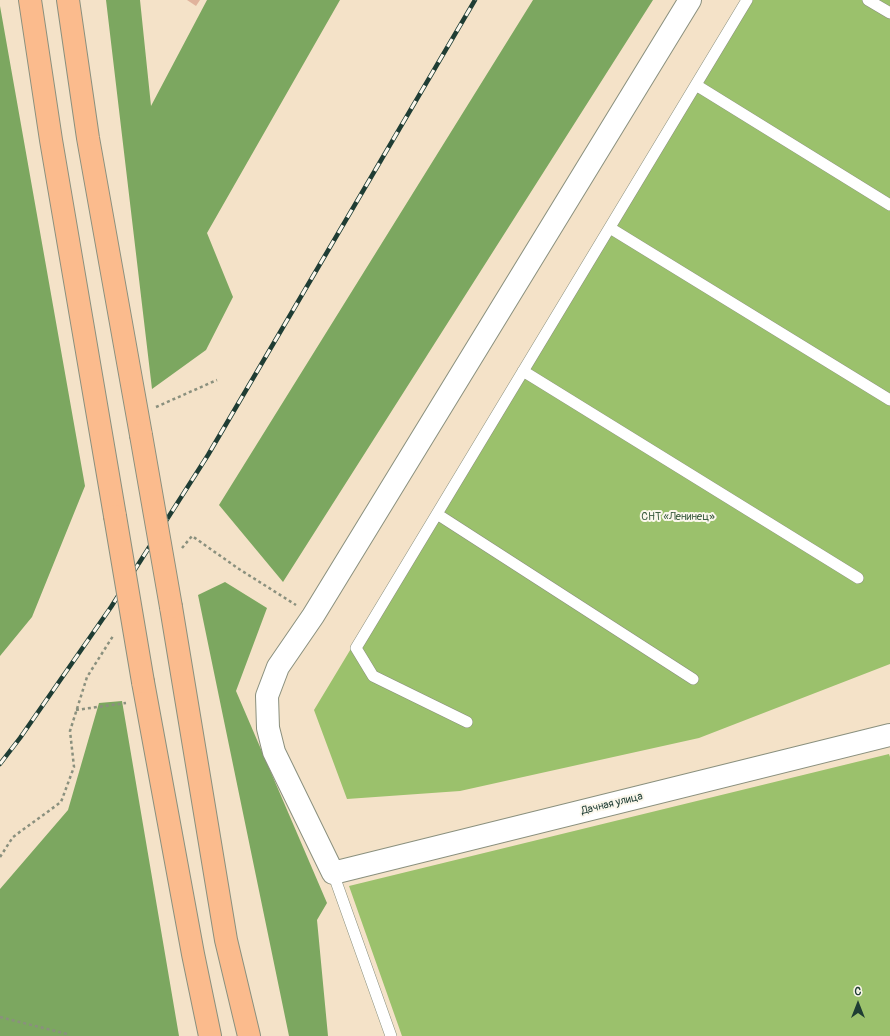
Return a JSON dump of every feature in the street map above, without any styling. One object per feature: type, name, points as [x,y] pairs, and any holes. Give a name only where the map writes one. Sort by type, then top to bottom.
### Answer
[{"type":"main road","points":[[30,0],[51,140],[145,691],[193,954],[210,1036]]},
{"type":"main road","points":[[68,0],[88,138],[171,607],[226,940],[249,1036]]},
{"type":"street","points":[[333,873],[274,752],[268,728],[268,696],[278,667],[314,616],[690,0]]},
{"type":"street","name":"Дачная улица","points":[[333,873],[890,734]]},
{"type":"lane","points":[[467,722],[373,676],[356,648],[747,0]]},
{"type":"lane","points":[[868,0],[890,13]]},
{"type":"lane","points":[[696,85],[890,205]]},
{"type":"lane","points":[[610,228],[890,400]]},
{"type":"lane","points":[[523,371],[858,578]]},
{"type":"lane","points":[[437,514],[693,679]]},
{"type":"lane","points":[[333,873],[392,1036]]},
{"type":"path","points":[[139,425],[217,380]]},
{"type":"path","points":[[76,710],[145,691]]},
{"type":"path","points":[[0,1017],[67,1034],[68,1036]]},
{"type":"green space","points":[[106,0],[140,0],[151,106],[207,0],[340,0],[207,233],[233,297],[206,350],[152,389]]},
{"type":"green space","points":[[533,0],[653,0],[283,582],[219,505]]},
{"type":"green space","name":"СНТ «Ленинец»","points":[[742,0],[890,0],[890,664],[699,738],[460,791],[347,799],[314,710]]},
{"type":"green space","points":[[0,6],[85,486],[32,617],[0,656]]},
{"type":"green space","points":[[225,582],[267,608],[236,691],[327,903],[317,920],[328,1036],[289,1036],[198,595]]},
{"type":"green space","points":[[122,701],[179,1036],[0,1036],[0,889],[68,810],[99,703]]},
{"type":"green space","points":[[889,754],[890,1036],[402,1036],[349,886]]},
{"type":"building","points":[[187,0],[200,0],[196,6]]},
{"type":"railway","points":[[0,764],[20,738],[111,607],[208,455],[475,0]]}]
